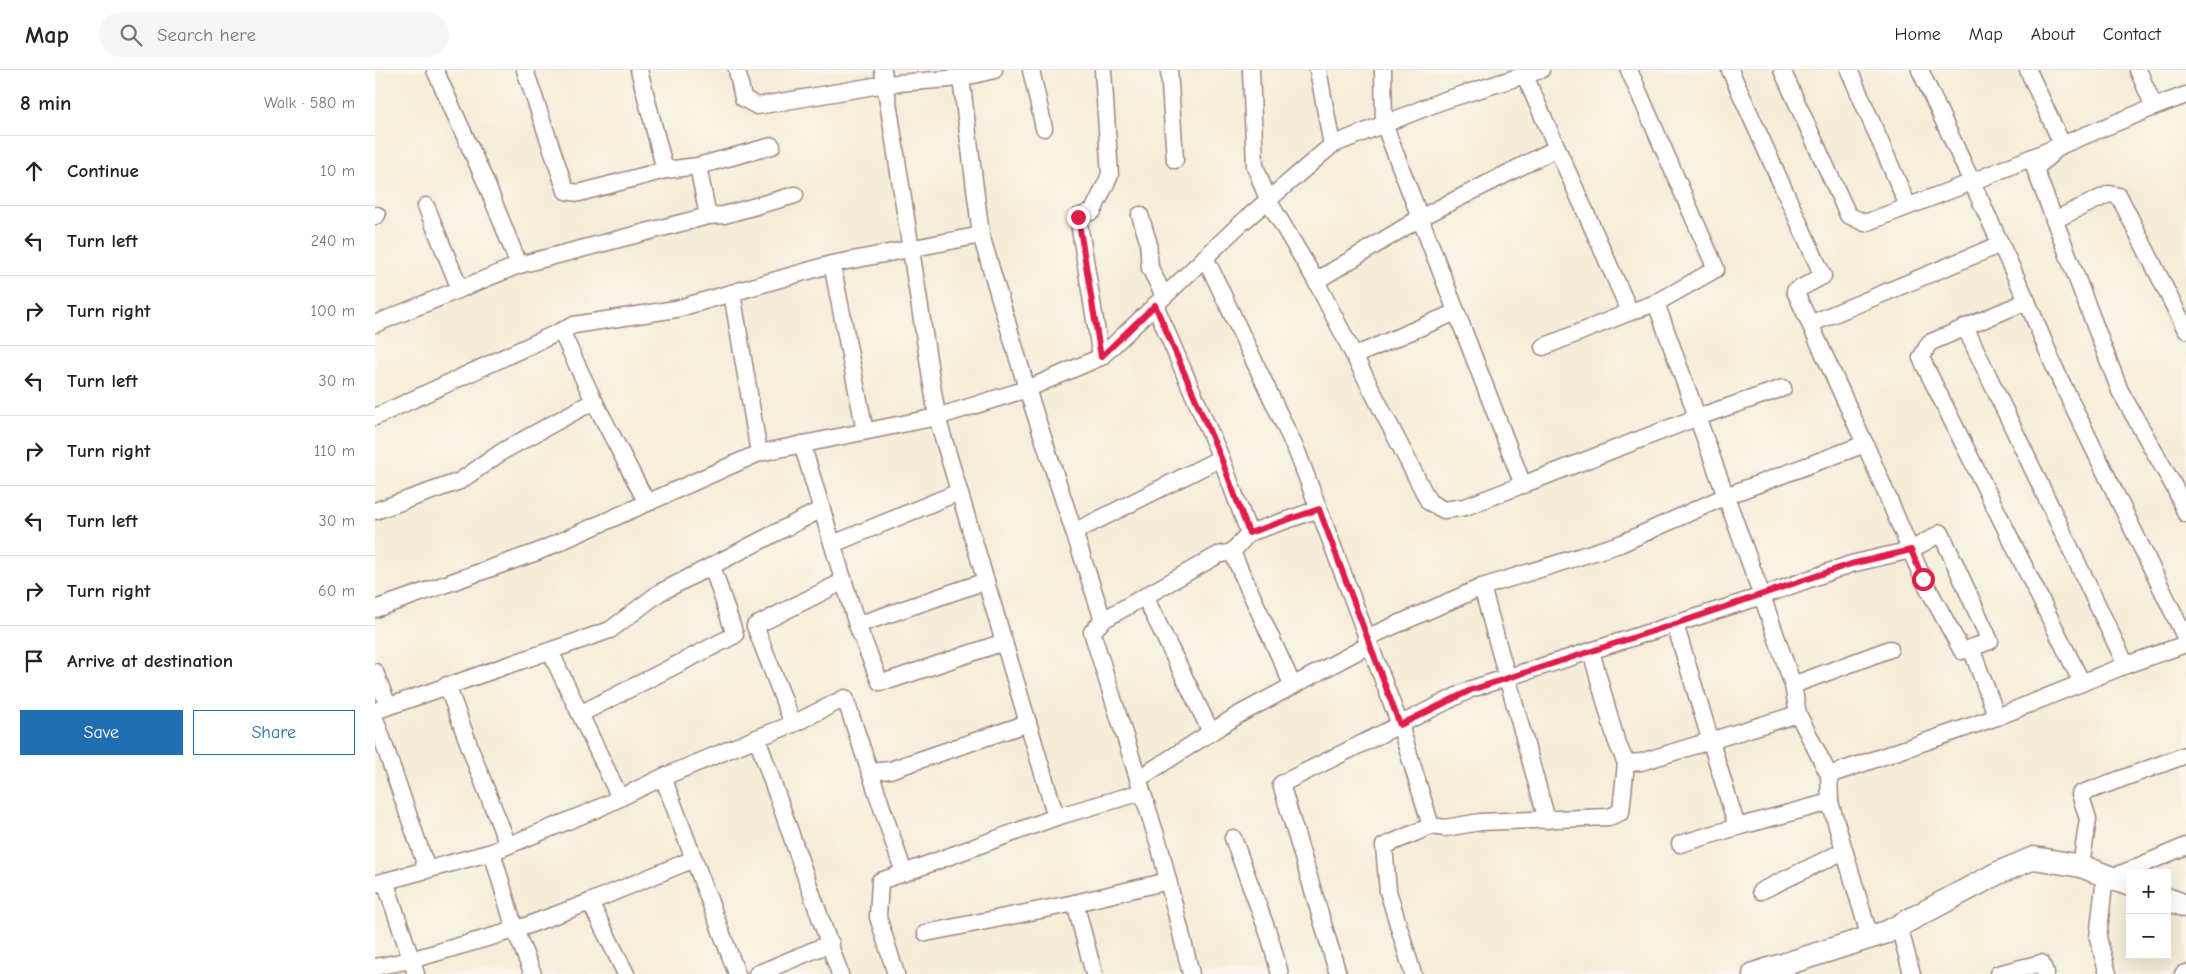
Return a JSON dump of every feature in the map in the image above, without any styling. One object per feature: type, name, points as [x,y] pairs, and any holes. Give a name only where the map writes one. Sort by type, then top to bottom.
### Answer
[{"type":"street","points":[[435,70],[486,183],[519,265]]},
{"type":"street","points":[[525,70],[566,192],[579,193],[665,170],[698,166],[772,146]]},
{"type":"street","points":[[639,70],[665,170]]},
{"type":"street","points":[[741,71],[743,98],[757,106],[884,77],[961,78],[994,70]]},
{"type":"street","points":[[1031,70],[1043,128]]},
{"type":"street","points":[[1101,357],[1078,217],[1093,211],[1110,175],[1103,70]]},
{"type":"street","points":[[1169,70],[1175,160]]},
{"type":"street","points":[[1251,70],[1255,166],[1268,200],[1316,281],[1429,502],[1444,510],[1465,507],[1698,417],[1783,388]]},
{"type":"street","points":[[1318,70],[1332,145]]},
{"type":"street","points":[[1383,70],[1384,124],[1523,485]]},
{"type":"street","points":[[375,609],[537,552],[759,452],[937,417],[1027,389],[1101,357],[1205,257],[1332,145],[1442,101],[1541,70]]},
{"type":"street","points":[[1543,347],[1656,303],[1716,269],[1629,70]]},
{"type":"street","points":[[1338,974],[1281,784],[1471,690],[1762,596],[1851,564],[1911,550],[1941,533],[1990,641],[1962,651],[1923,579],[1911,550],[1865,444],[1795,291],[1823,276],[1731,70]]},
{"type":"street","points":[[1782,70],[1848,215],[1865,223],[1972,182],[2186,95]]},
{"type":"street","points":[[1849,70],[1908,206]]},
{"type":"street","points":[[1920,70],[2027,301],[2056,370],[2186,639]]},
{"type":"street","points":[[2028,70],[2062,144]]},
{"type":"street","points":[[2138,70],[2153,107]]},
{"type":"street","points":[[1525,76],[1630,312]]},
{"type":"street","points":[[884,77],[937,417],[1056,817]]},
{"type":"street","points":[[961,78],[981,236],[1027,389],[1103,620]]},
{"type":"street","points":[[2062,144],[2035,168],[2120,391],[2176,490],[2186,514]]},
{"type":"street","points":[[1316,281],[1420,218],[1557,148]]},
{"type":"street","points":[[698,166],[708,216]]},
{"type":"street","points":[[2054,220],[2109,194],[2119,196],[2186,330]]},
{"type":"street","points":[[375,324],[519,265],[708,216],[724,215],[795,195]]},
{"type":"street","points":[[426,206],[460,289]]},
{"type":"street","points":[[1141,214],[1148,241],[1150,268],[1160,300],[1249,533]]},
{"type":"street","points":[[375,417],[574,325],[676,309],[832,264],[981,236]]},
{"type":"street","points":[[1810,324],[2001,244]]},
{"type":"street","points":[[1205,257],[1298,454],[1400,725],[1431,826]]},
{"type":"street","points":[[832,264],[865,431]]},
{"type":"street","points":[[732,293],[759,452]]},
{"type":"street","points":[[2027,301],[1929,342],[1921,358],[2082,683]]},
{"type":"street","points":[[1656,303],[1793,685],[1798,714],[1829,775],[1830,802],[1870,938]]},
{"type":"street","points":[[1354,356],[1456,312]]},
{"type":"street","points":[[1965,327],[2126,665]]},
{"type":"street","points":[[561,331],[594,401],[647,502]]},
{"type":"street","points":[[375,511],[460,481],[503,451],[594,401]]},
{"type":"street","points":[[802,444],[857,625],[880,682],[1004,642]]},
{"type":"street","points":[[896,974],[878,917],[880,881],[1140,785],[1211,732],[1238,715],[1293,686],[1368,642],[1482,587],[1620,544],[1726,496],[1865,444]]},
{"type":"street","points":[[1074,532],[1221,458]]},
{"type":"street","points":[[833,544],[959,492]]},
{"type":"street","points":[[375,672],[381,708],[610,630],[659,594],[822,508]]},
{"type":"street","points":[[1191,974],[1168,881],[1092,632],[1103,620],[1218,555],[1232,552],[1249,533],[1319,509]]},
{"type":"street","points":[[1232,552],[1293,686]]},
{"type":"street","points":[[712,566],[735,635]]},
{"type":"street","points":[[580,714],[844,581]]},
{"type":"street","points":[[857,625],[986,581]]},
{"type":"street","points":[[1482,587],[1547,820]]},
{"type":"street","points":[[1145,597],[1211,732]]},
{"type":"street","points":[[1675,624],[1737,827]]},
{"type":"street","points":[[755,626],[793,724]]},
{"type":"street","points":[[1829,775],[1997,717],[2126,665],[2186,644]]},
{"type":"street","points":[[1793,685],[1890,648]]},
{"type":"street","points":[[1971,648],[1997,717]]},
{"type":"street","points":[[549,651],[619,798]]},
{"type":"street","points":[[1413,974],[1388,890],[1384,846],[1431,826],[1445,828],[1481,822],[1609,816],[1621,812],[1626,763],[1616,740],[1591,651]]},
{"type":"street","points":[[447,685],[508,845]]},
{"type":"street","points":[[413,967],[380,882],[492,852],[597,810],[663,777],[793,724],[845,698],[904,873]]},
{"type":"street","points":[[1626,763],[1641,762],[1798,714]]},
{"type":"street","points":[[375,718],[427,869]]},
{"type":"street","points":[[870,772],[890,770],[1028,723]]},
{"type":"street","points":[[757,738],[841,974]]},
{"type":"street","points":[[2081,866],[2088,819],[2080,794],[2186,755]]},
{"type":"street","points":[[663,777],[737,974]]},
{"type":"street","points":[[1680,844],[1830,802]]},
{"type":"street","points":[[1233,838],[1270,938],[1280,974]]},
{"type":"street","points":[[1754,974],[1870,938],[1899,926],[1998,874],[2034,858],[2081,866],[2115,879],[2186,846]]},
{"type":"street","points":[[1761,891],[1844,851]]},
{"type":"street","points":[[492,852],[515,930],[533,974]]},
{"type":"street","points":[[375,967],[413,967],[590,902],[695,859]]},
{"type":"street","points":[[2108,974],[2098,938],[2115,879]]},
{"type":"street","points":[[926,933],[1075,903],[1168,881]]},
{"type":"street","points":[[2171,900],[2186,906]]},
{"type":"street","points":[[590,902],[626,974]]},
{"type":"street","points":[[1075,903],[1094,974]]},
{"type":"street","points":[[1899,926],[1912,974]]},
{"type":"street","points":[[757,974],[831,943]]},
{"type":"street","points":[[1998,974],[2041,964],[2046,974]]},
{"type":"route","points":[[1078,217],[1101,357],[1155,305],[1221,458],[1249,533],[1319,509],[1400,725],[1471,690],[1762,596],[1851,564],[1911,550],[1923,579]]}]
